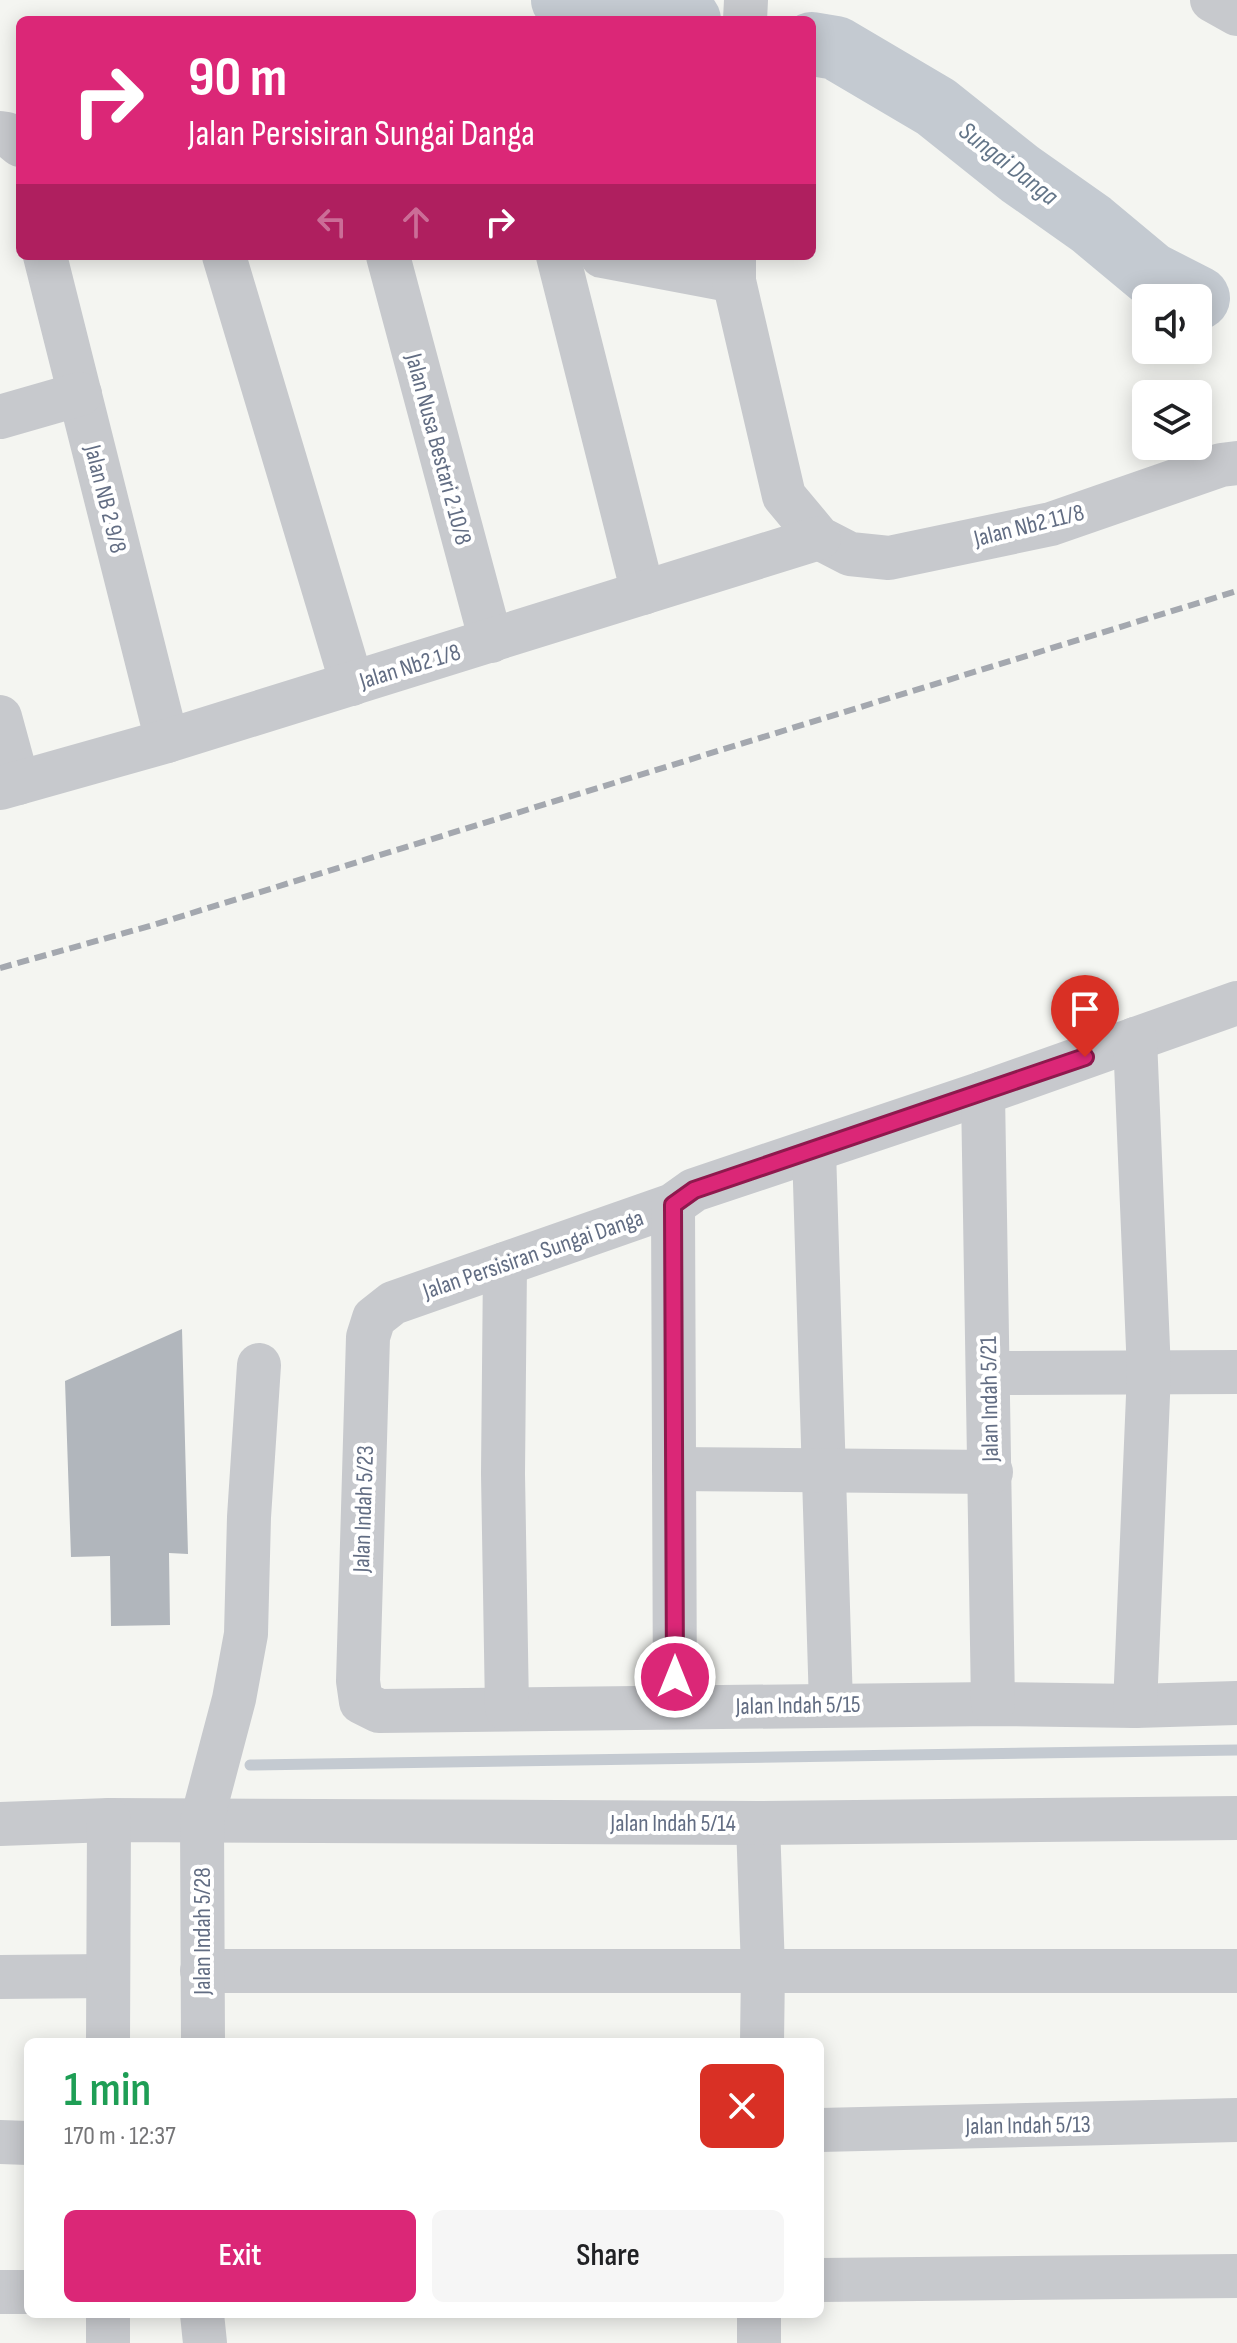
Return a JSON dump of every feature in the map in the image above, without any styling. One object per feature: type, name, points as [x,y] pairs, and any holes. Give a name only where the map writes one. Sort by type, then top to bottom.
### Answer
[{"type":"street","points":[[1212,0],[1237,14]]},
{"type":"street","name":"Jalan NB 2 9/8","points":[[46,260],[167,741]]},
{"type":"street","points":[[225,260],[352,684]]},
{"type":"street","name":"Jalan Nusa Bestari 2 10/8","points":[[389,260],[491,641]]},
{"type":"street","points":[[559,260],[643,593]]},
{"type":"street","points":[[643,260],[734,269],[784,496],[819,538]]},
{"type":"street","points":[[0,417],[80,394]]},
{"type":"street","name":"Jalan Nb2 11/8","points":[[819,538],[850,554],[889,558],[1051,524],[1221,465],[1237,463]]},
{"type":"street","name":"Jalan Nb2 1/8","points":[[9,785],[167,741],[819,538]]},
{"type":"street","points":[[0,717],[9,785]]},
{"type":"street","name":"Jalan Persisiran Sungai Danga","points":[[374,1318],[393,1303],[673,1205],[694,1190],[1237,1003]]},
{"type":"street","points":[[1135,1039],[1149,1372],[1135,1706]]},
{"type":"street","name":"Jalan Indah 5/21","points":[[983,1093],[993,1704]]},
{"type":"street","points":[[814,1150],[831,1705]]},
{"type":"street","points":[[673,1205],[675,1707]]},
{"type":"street","points":[[505,1264],[503,1474],[507,1709]]},
{"type":"street","name":"Jalan Indah 5/23","points":[[361,1702],[358,1681],[368,1337],[374,1318]]},
{"type":"street","name":"Jalan Indah 5/28","points":[[203,2038],[202,1820],[234,1699],[246,1634],[249,1517],[259,1365]]},
{"type":"street","points":[[988,1373],[1237,1372]]},
{"type":"street","points":[[674,1469],[991,1472]]},
{"type":"street","name":"Jalan Indah 5/15","points":[[361,1702],[379,1711],[1237,1703]]},
{"type":"street","name":"Jalan Indah 5/14","points":[[0,1824],[109,1820],[758,1823],[1237,1818]]},
{"type":"street","points":[[108,2038],[109,1820]]},
{"type":"street","points":[[758,1823],[762,2038]]},
{"type":"street","points":[[202,1971],[1237,1971]]},
{"type":"street","points":[[0,1977],[108,1976]]},
{"type":"street","name":"Jalan Indah 5/13","points":[[824,2130],[1237,2120]]},
{"type":"street","points":[[0,2142],[24,2143]]},
{"type":"street","points":[[824,2280],[1237,2276]]},
{"type":"street","points":[[0,2292],[24,2292]]},
{"type":"street","points":[[108,2318],[108,2343]]},
{"type":"street","points":[[202,2318],[205,2343]]},
{"type":"street","points":[[759,2318],[759,2343]]},
{"type":"building","points":[[182,1329],[188,1554],[169,1553],[170,1625],[111,1626],[110,1556],[71,1557],[65,1381]]},
{"type":"waterway","name":"Sungai Danga","points":[[563,0],[664,16]]},
{"type":"waterway","name":"Sungai Danga","points":[[816,45],[836,48],[936,107],[1020,174],[1091,224],[1151,274],[1171,284]]},
{"type":"waterway","points":[[250,1765],[1237,1750]]},
{"type":"railway","points":[[0,968],[153,925],[1237,591]]},
{"type":"route","points":[[675,1677],[673,1205],[694,1190],[1085,1057]]}]
